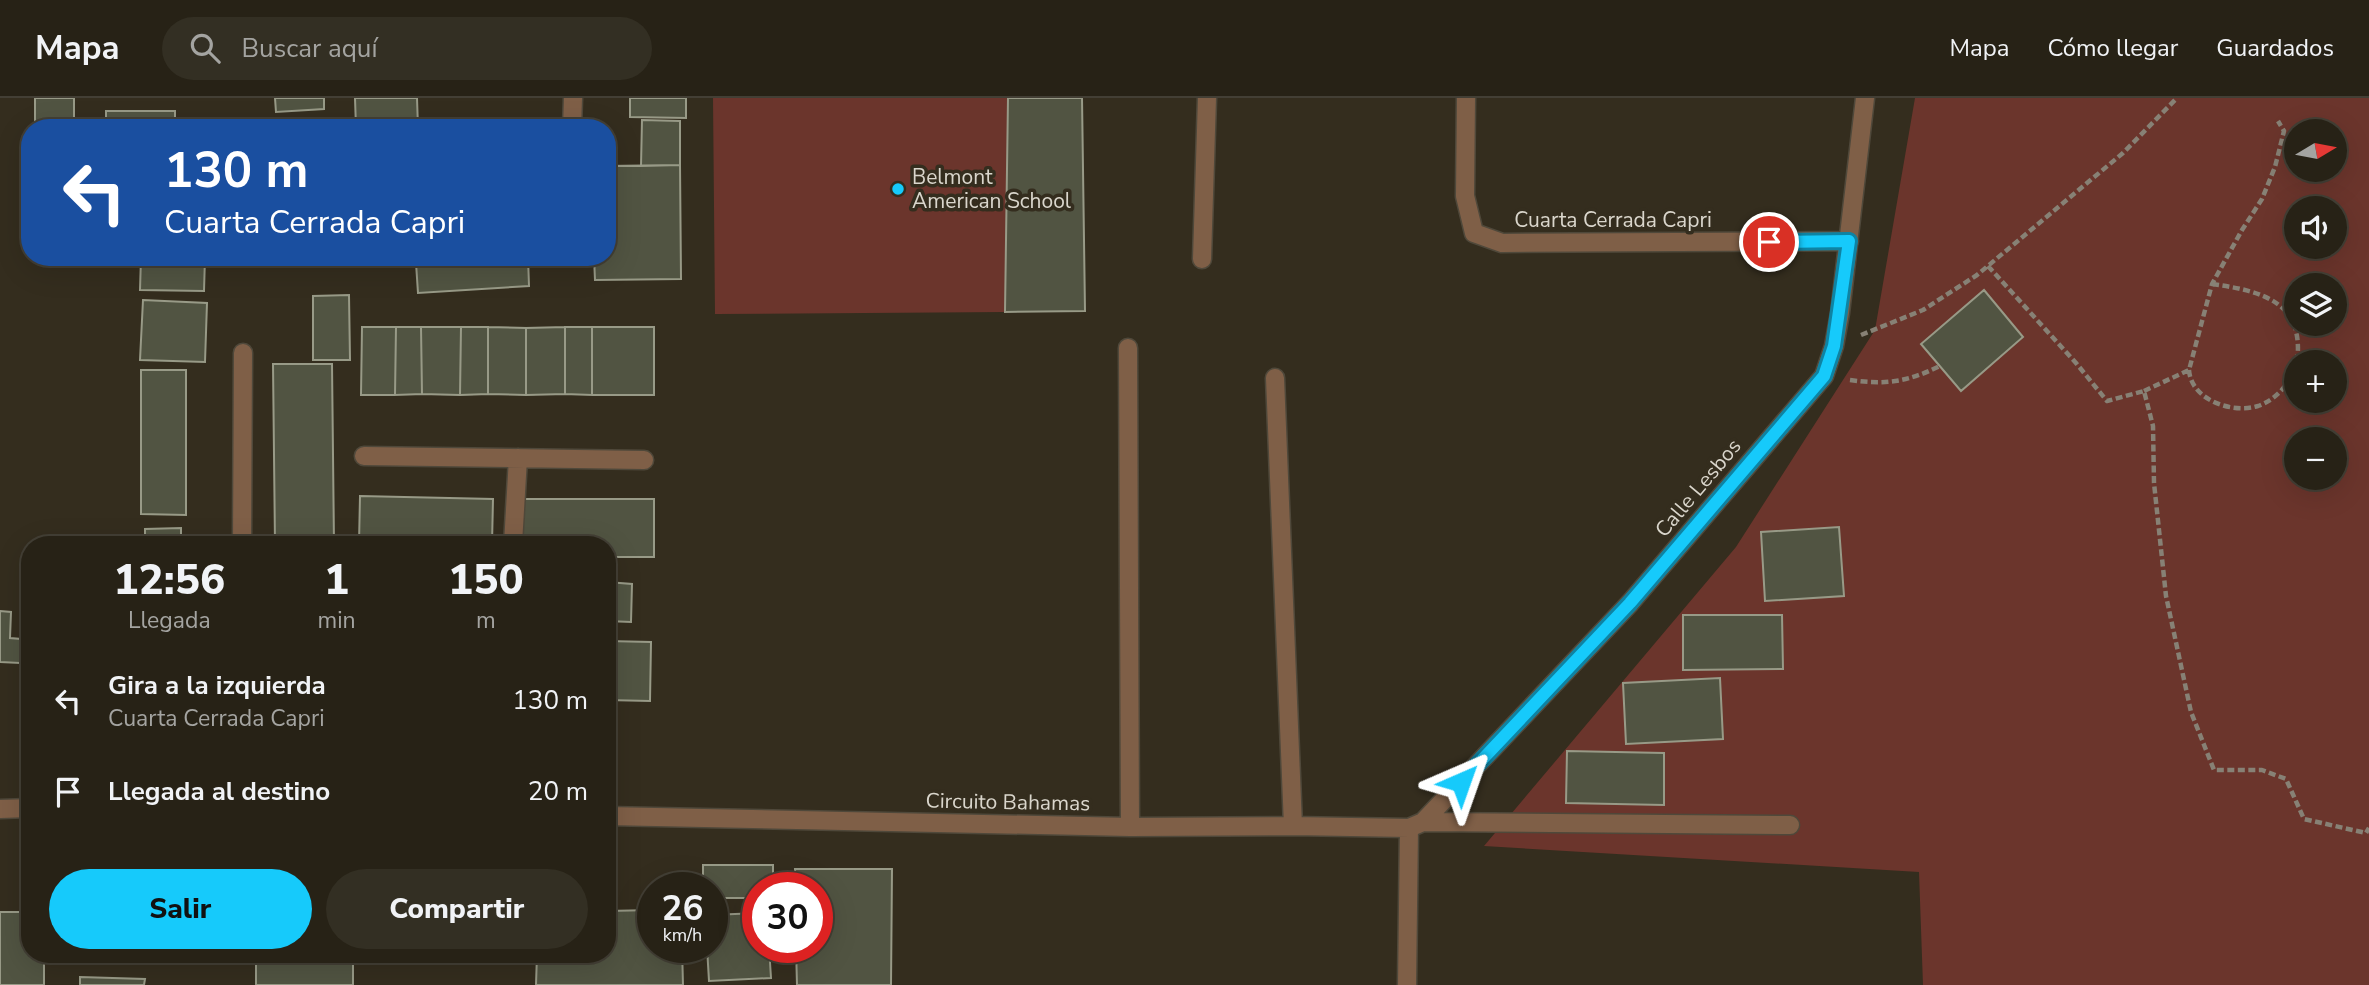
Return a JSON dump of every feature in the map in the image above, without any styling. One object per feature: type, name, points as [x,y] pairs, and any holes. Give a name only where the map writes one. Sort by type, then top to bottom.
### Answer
[{"type":"street","points":[[572,119],[573,98]]},
{"type":"street","points":[[1202,259],[1207,98]]},
{"type":"street","name":"Cuarta Cerrada Capri","points":[[1466,98],[1465,196],[1474,233],[1502,243],[1849,241]]},
{"type":"street","name":"Calle Lesbos","points":[[1416,825],[1630,603],[1824,376],[1834,346],[1865,98]]},
{"type":"street","points":[[1128,348],[1130,827]]},
{"type":"street","points":[[242,536],[243,353]]},
{"type":"street","points":[[1275,378],[1293,826]]},
{"type":"street","points":[[364,456],[644,460]]},
{"type":"street","points":[[513,536],[517,458]]},
{"type":"street","points":[[0,809],[21,808]]},
{"type":"street","name":"Circuito Bahamas","points":[[616,816],[1130,827],[1790,825]]},
{"type":"street","points":[[1407,985],[1416,825]]},
{"type":"path","points":[[1834,346],[1923,310],[1988,266],[2123,153],[2177,98]]},
{"type":"path","points":[[2278,121],[2284,131],[2271,177],[2262,199],[2212,284],[2189,370],[2189,380],[2202,395],[2219,405],[2239,408],[2258,406],[2275,397],[2284,388]]},
{"type":"path","points":[[1988,266],[2107,401],[2144,391],[2189,370]]},
{"type":"path","points":[[2212,284],[2251,290],[2270,297],[2285,310],[2295,326],[2298,350]]},
{"type":"path","points":[[1824,376],[1885,383],[1915,378],[1940,366]]},
{"type":"path","points":[[2144,391],[2153,426],[2154,483],[2166,596],[2190,712],[2214,770],[2262,771],[2286,779],[2304,819],[2366,833],[2369,828]]},
{"type":"shaded area","name":"Belmont American School","points":[[713,98],[1008,98],[1005,312],[715,314]]},
{"type":"shaded area","points":[[1915,98],[2369,98],[2369,985],[1923,985],[1919,872],[1484,846],[1736,547],[1875,330]]},
{"type":"building","points":[[35,98],[74,98],[74,119],[35,119]]},
{"type":"building","points":[[275,98],[324,98],[324,109],[276,112]]},
{"type":"building","points":[[355,98],[417,98],[418,119],[356,119]]},
{"type":"building","points":[[630,98],[686,98],[686,118],[630,117]]},
{"type":"building","points":[[1008,98],[1082,98],[1085,311],[1005,312]]},
{"type":"building","points":[[106,111],[175,111],[175,119],[106,119]]},
{"type":"building","points":[[642,120],[680,121],[680,165],[641,166]]},
{"type":"building","points":[[680,165],[681,279],[595,280],[594,266],[616,266],[616,166]]},
{"type":"building","points":[[141,266],[205,266],[204,291],[140,290]]},
{"type":"building","points":[[416,266],[528,266],[529,286],[418,293]]},
{"type":"building","points":[[1984,290],[2023,337],[1961,391],[1921,344]]},
{"type":"building","points":[[349,295],[350,360],[313,360],[313,296]]},
{"type":"building","points":[[143,300],[207,303],[205,362],[140,360]]},
{"type":"building","points":[[362,327],[396,327],[395,395],[361,395]]},
{"type":"building","points":[[396,327],[421,327],[422,394],[395,395]]},
{"type":"building","points":[[421,327],[461,327],[460,395],[422,394]]},
{"type":"building","points":[[461,327],[488,327],[488,394],[460,395]]},
{"type":"building","points":[[488,327],[526,328],[526,395],[488,394]]},
{"type":"building","points":[[565,327],[565,394],[526,395],[526,328]]},
{"type":"building","points":[[565,327],[592,327],[592,395],[565,394]]},
{"type":"building","points":[[592,327],[654,327],[654,395],[592,395]]},
{"type":"building","points":[[273,364],[332,364],[334,536],[275,536]]},
{"type":"building","points":[[141,370],[186,370],[186,515],[141,514]]},
{"type":"building","points":[[360,496],[493,499],[492,536],[359,536]]},
{"type":"building","points":[[518,499],[654,499],[654,557],[616,557],[616,536],[518,536]]},
{"type":"building","points":[[1839,527],[1844,596],[1765,601],[1761,532]]},
{"type":"building","points":[[181,528],[181,536],[145,536],[145,529]]},
{"type":"building","points":[[616,583],[632,584],[631,622],[616,621]]},
{"type":"building","points":[[0,611],[11,612],[10,638],[21,639],[20,663],[0,662]]},
{"type":"building","points":[[1683,615],[1782,615],[1783,669],[1683,670]]},
{"type":"building","points":[[616,641],[651,642],[650,701],[616,700]]},
{"type":"building","points":[[1720,678],[1723,739],[1626,744],[1623,683]]},
{"type":"building","points":[[1567,751],[1664,753],[1664,805],[1566,803]]},
{"type":"building","points":[[703,865],[773,865],[773,872],[742,872],[742,898],[728,898],[728,872],[703,872]]},
{"type":"building","points":[[795,869],[892,869],[891,985],[797,985],[796,963],[833,963],[833,872],[795,872]]},
{"type":"building","points":[[637,910],[637,963],[682,963],[683,985],[536,985],[537,963],[616,963],[616,911]]},
{"type":"building","points":[[0,912],[21,912],[21,963],[44,963],[44,985],[0,985]]},
{"type":"building","points":[[728,914],[742,914],[742,963],[770,963],[771,978],[709,981],[708,963],[728,963]]},
{"type":"building","points":[[256,963],[353,963],[353,985],[256,985]]},
{"type":"building","points":[[80,977],[145,979],[144,985],[80,985]]},
{"type":"place","name":"Belmont American School","points":[[898,189]]},
{"type":"route","points":[[1461,782],[1630,603],[1824,376],[1834,346],[1849,241],[1769,242]]}]
